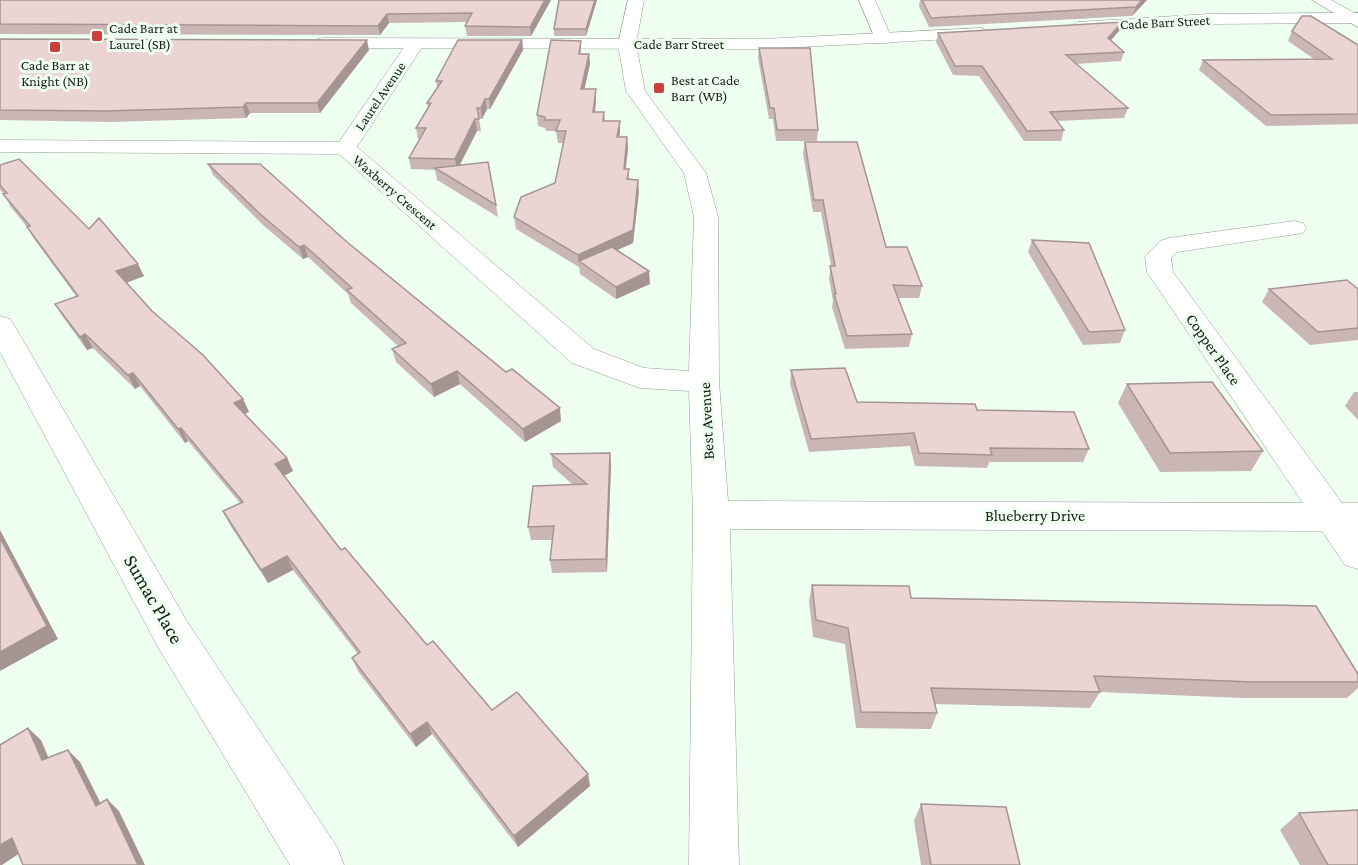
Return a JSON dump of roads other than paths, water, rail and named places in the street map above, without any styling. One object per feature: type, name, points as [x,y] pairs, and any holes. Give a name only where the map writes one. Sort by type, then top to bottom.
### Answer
[{"type":"street","name":"Best Avenue","points":[[636,0],[627,44],[636,91],[695,172],[706,217],[704,382],[711,515],[714,865]]},
{"type":"street","points":[[867,0],[883,39]]},
{"type":"street","points":[[1320,0],[1356,19]]},
{"type":"street","name":"Cade Barr Street","points":[[1064,28],[1209,19],[1356,19]]},
{"type":"street","name":"Cade Barr Street","points":[[307,43],[763,44],[997,32]]},
{"type":"street","name":"Laurel Avenue","points":[[345,148],[415,44]]},
{"type":"street","name":"Waxberry Crescent","points":[[0,146],[345,148],[583,356],[640,378],[704,382]]},
{"type":"street","name":"Copper Place","points":[[1294,228],[1169,246],[1158,256],[1160,272],[1345,516],[1358,554]]},
{"type":"street","name":"Sumac Place","points":[[0,325],[173,635],[320,865]]},
{"type":"street","name":"Blueberry Drive","points":[[711,515],[1345,516]]},
{"type":"place","name":"Cade Barr at Laurel (SB)","points":[[97,36]]},
{"type":"place","name":"Cade Barr at Knight (NB)","points":[[55,47]]},
{"type":"place","name":"Best at Cade Barr (WB)","points":[[659,88]]}]
